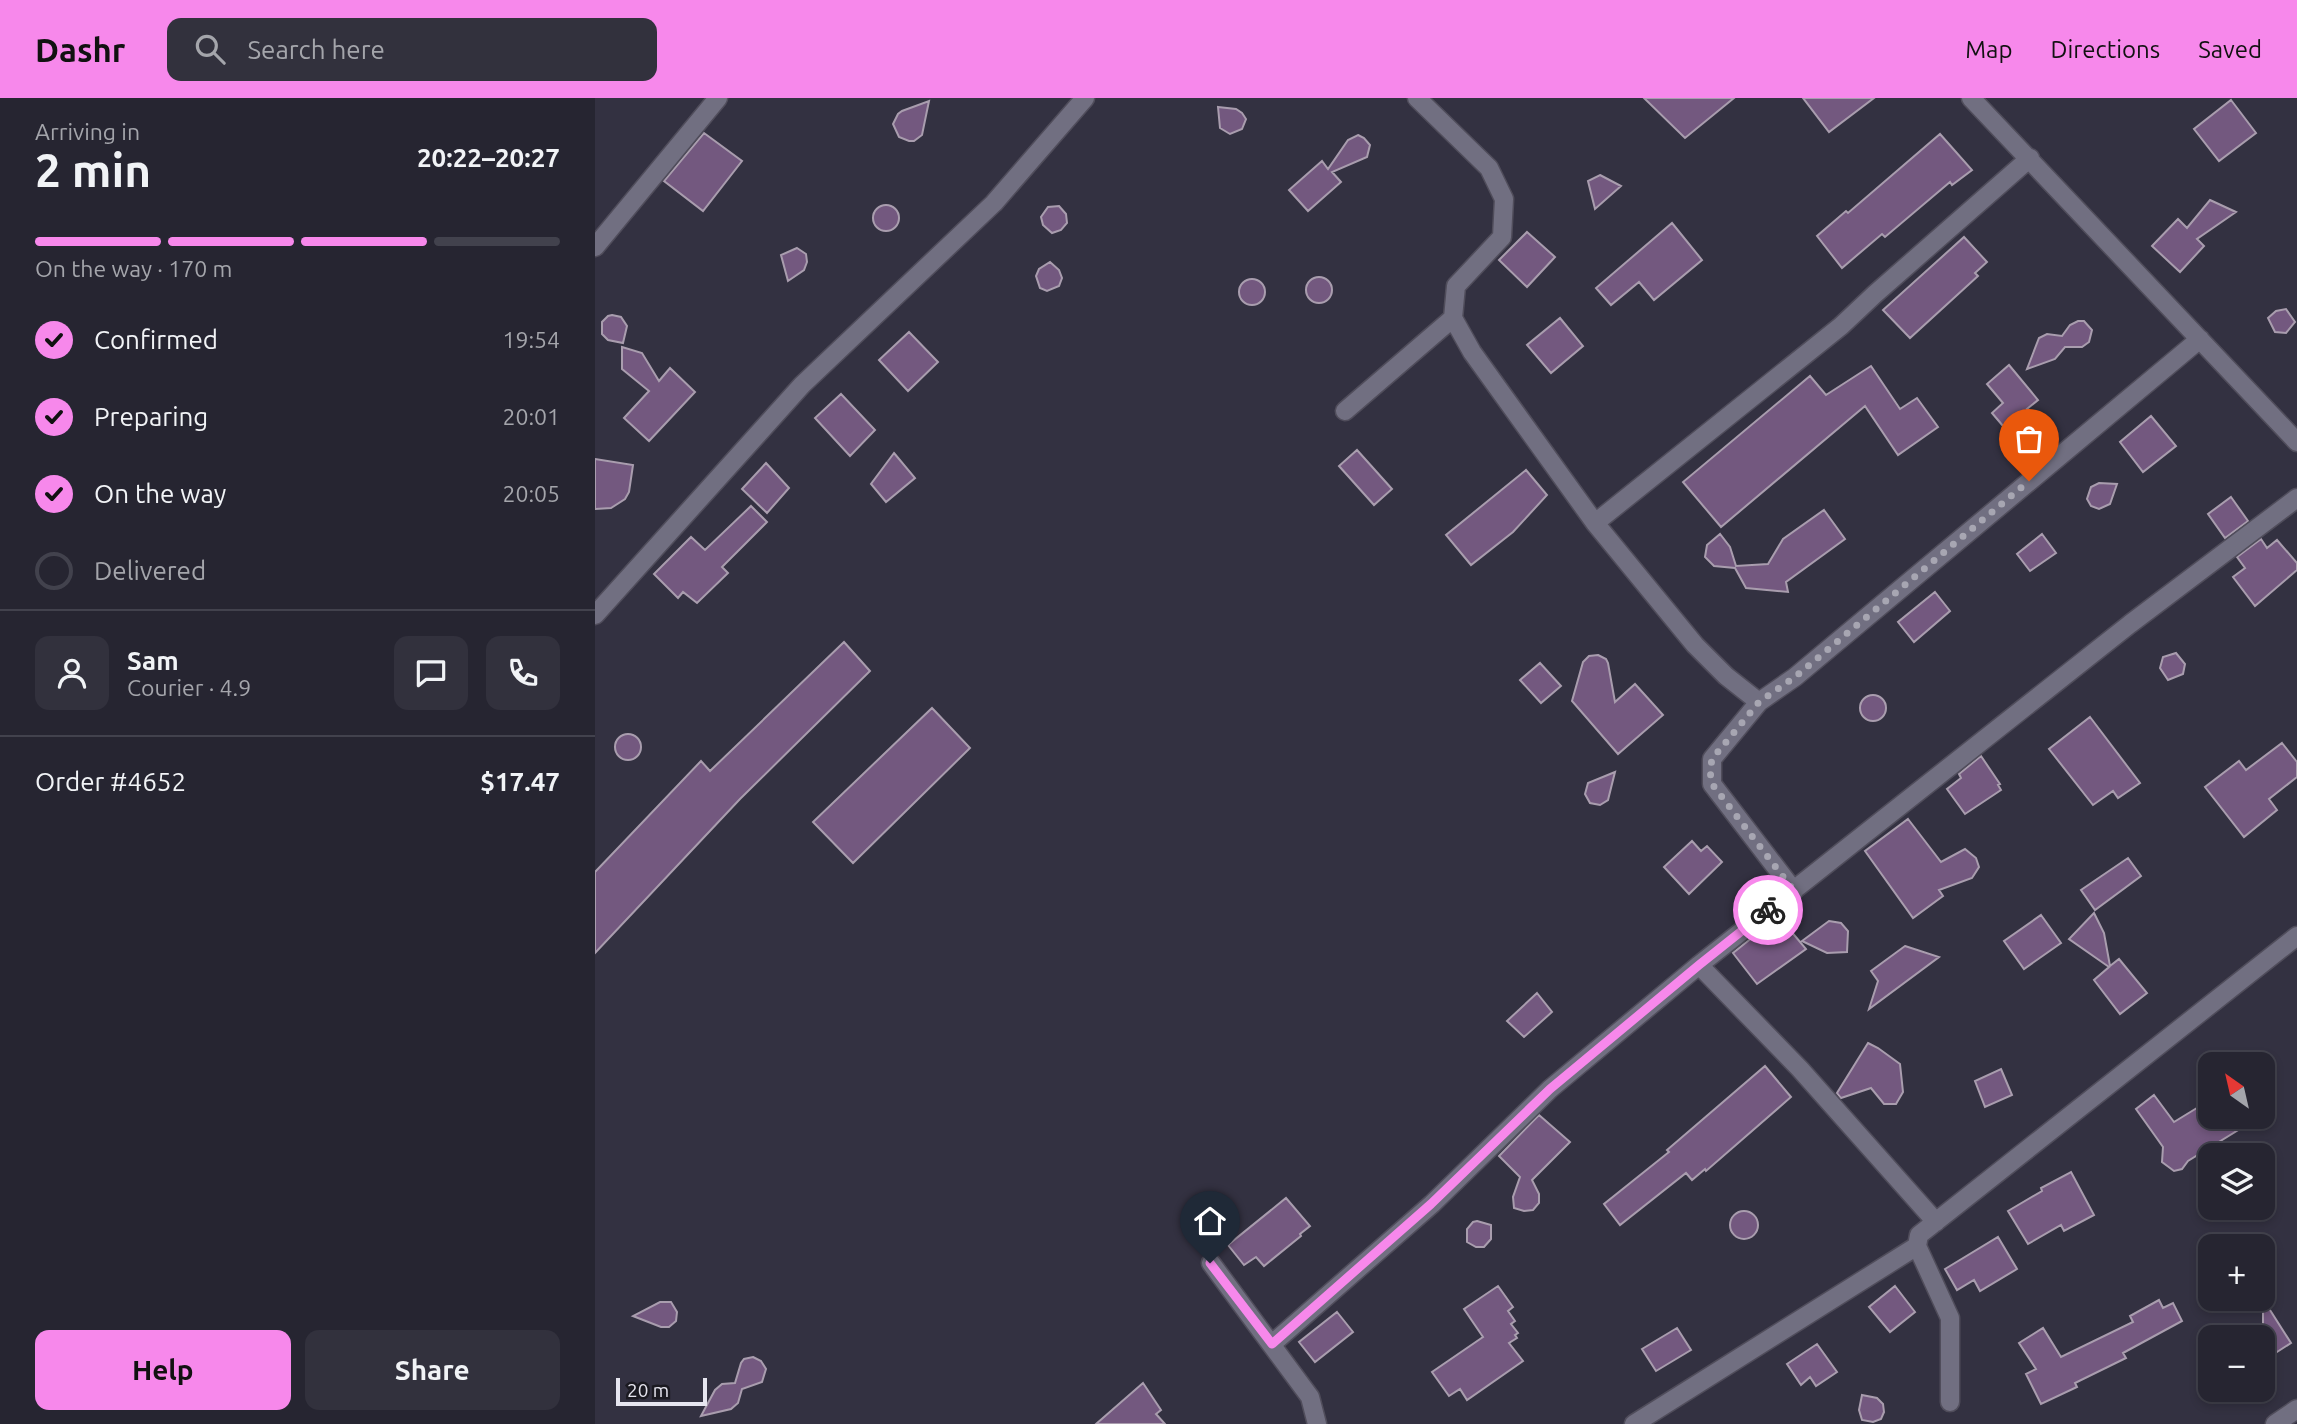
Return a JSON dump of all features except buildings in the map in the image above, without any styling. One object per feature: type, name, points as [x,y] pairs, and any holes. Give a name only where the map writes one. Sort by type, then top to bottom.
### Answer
[{"type":"street","points":[[595,247],[718,98]]},
{"type":"street","points":[[595,615],[802,385],[994,202],[1085,98]]},
{"type":"street","points":[[1417,98],[1489,168],[1504,199],[1502,237],[1456,286],[1453,318],[1472,352],[1595,523],[1695,646],[1726,676],[1759,702]]},
{"type":"street","points":[[1971,98],[2297,442]]},
{"type":"street","points":[[1595,523],[1841,326],[2030,158]]},
{"type":"street","points":[[1345,411],[1453,318]]},
{"type":"street","points":[[1794,891],[1712,784],[1712,759],[1759,702],[1795,677],[2200,339]]},
{"type":"street","points":[[1272,1344],[1431,1204],[1550,1089],[1699,965],[2130,624],[2297,498]]},
{"type":"street","points":[[1950,1402],[1950,1318],[1917,1246],[1919,1235],[2295,943]]},
{"type":"street","points":[[1699,965],[1800,1069],[1936,1222]]},
{"type":"street","points":[[1634,1424],[1917,1246]]},
{"type":"street","points":[[1210,1263],[1310,1397],[1317,1424]]},
{"type":"street","points":[[2275,1424],[2297,1409]]},
{"type":"way so far","points":[[1768,910],[1794,891],[1712,784],[1712,759],[1759,702],[1795,677],[2029,481]]},
{"type":"route","points":[[1210,1263],[1272,1344],[1431,1204],[1550,1089],[1768,910]]}]
